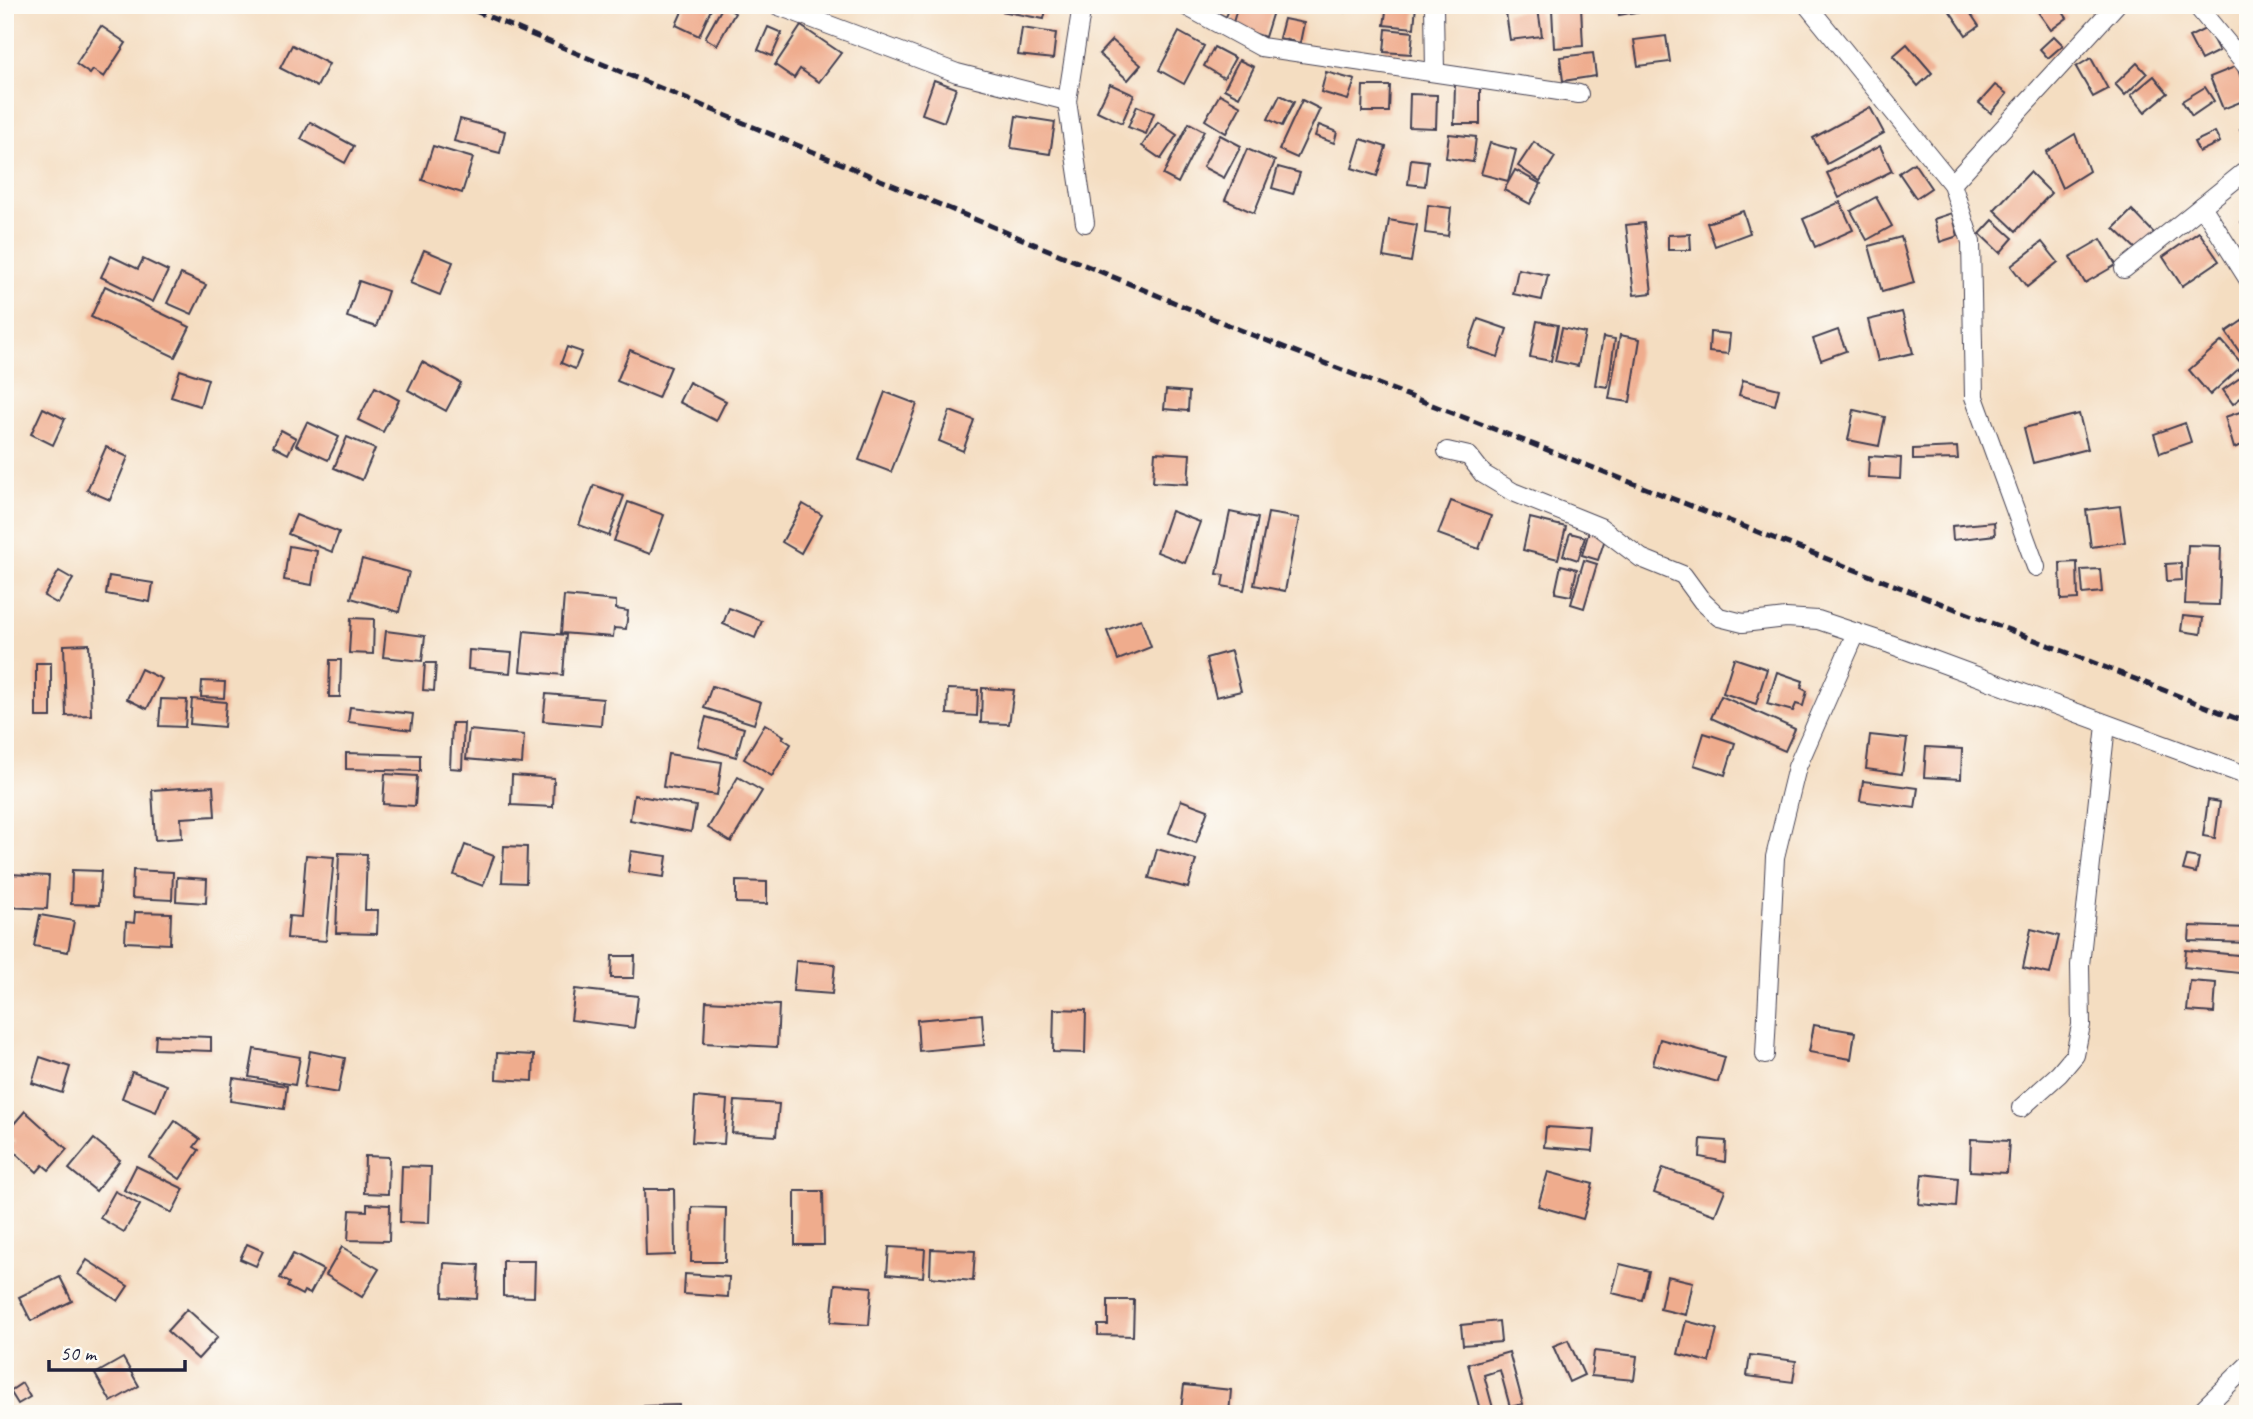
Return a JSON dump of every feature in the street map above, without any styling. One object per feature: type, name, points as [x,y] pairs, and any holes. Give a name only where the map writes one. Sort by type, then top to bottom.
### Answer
[{"type":"street","points":[[776,5],[957,72],[1067,102]]},
{"type":"street","points":[[1083,5],[1067,102],[1085,223]]},
{"type":"street","points":[[1184,5],[1261,47],[1579,94]]},
{"type":"street","points":[[1434,5],[1435,72]]},
{"type":"street","points":[[1807,5],[1952,184],[1971,242],[1974,397],[2036,567]]},
{"type":"street","points":[[1952,184],[2116,5]]},
{"type":"street","points":[[2196,5],[2248,68]]},
{"type":"street","points":[[2124,269],[2248,169]]},
{"type":"street","points":[[2202,206],[2248,279]]},
{"type":"street","points":[[1447,451],[1469,456],[1483,474],[1513,492],[1600,527],[1641,558],[1683,575],[1718,617],[1743,623],[1787,618],[1818,621],[2248,776]]},
{"type":"street","points":[[1765,1055],[1774,857],[1797,767],[1856,633]]},
{"type":"street","points":[[2021,1108],[2059,1074],[2075,1055],[2081,1025],[2080,965],[2106,725]]},
{"type":"street","points":[[2198,1414],[2248,1365]]},
{"type":"building","points":[[685,5],[713,5],[699,36],[676,25]]},
{"type":"building","points":[[935,5],[954,5],[952,11]]},
{"type":"building","points":[[1003,5],[1047,5],[1044,19],[1001,11]]},
{"type":"building","points":[[1201,5],[1231,5],[1226,17]]},
{"type":"building","points":[[1238,5],[1275,5],[1265,37],[1232,26]]},
{"type":"building","points":[[1327,5],[1345,5],[1344,12],[1327,8]]},
{"type":"building","points":[[1387,5],[1416,5],[1414,28],[1384,25]]},
{"type":"building","points":[[1617,5],[1656,5],[1657,8],[1619,15]]},
{"type":"building","points":[[1965,5],[1979,26],[1966,35],[1947,7]]},
{"type":"building","points":[[2047,5],[2058,5],[2067,18],[2051,30],[2038,12]]},
{"type":"building","points":[[723,6],[735,13],[717,45],[705,38]]},
{"type":"building","points":[[1581,7],[1583,46],[1554,48],[1552,9]]},
{"type":"building","points":[[1538,9],[1542,36],[1510,40],[1506,13]]},
{"type":"building","points":[[1284,19],[1304,23],[1300,43],[1279,38]]},
{"type":"building","points":[[101,26],[126,43],[104,77],[93,70],[90,74],[76,64]]},
{"type":"building","points":[[801,26],[841,53],[819,82],[800,69],[794,78],[775,65]]},
{"type":"building","points":[[768,27],[782,33],[772,56],[758,50]]},
{"type":"building","points":[[1022,28],[1056,33],[1053,59],[1018,55]]},
{"type":"building","points":[[2207,28],[2219,51],[2201,60],[2189,37]]},
{"type":"building","points":[[2248,28],[2248,46],[2241,31]]},
{"type":"building","points":[[1386,29],[1413,32],[1411,54],[1384,52]]},
{"type":"building","points":[[1179,32],[1204,46],[1184,84],[1159,70]]},
{"type":"building","points":[[1666,36],[1670,62],[1638,66],[1634,40]]},
{"type":"building","points":[[2054,36],[2063,45],[2048,58],[2040,49]]},
{"type":"building","points":[[1112,40],[1141,65],[1128,80],[1099,54]]},
{"type":"building","points":[[1907,44],[1932,73],[1918,86],[1893,56]]},
{"type":"building","points":[[292,45],[329,64],[317,87],[280,68]]},
{"type":"building","points":[[1214,47],[1235,58],[1224,78],[1204,66]]},
{"type":"building","points":[[1593,53],[1596,76],[1563,81],[1560,57]]},
{"type":"building","points":[[2091,58],[2108,89],[2093,97],[2076,67]]},
{"type":"building","points":[[1239,60],[1254,67],[1239,97],[1224,89]]},
{"type":"building","points":[[2137,63],[2147,74],[2125,95],[2115,84]]},
{"type":"building","points":[[2237,66],[2248,99],[2223,109],[2210,77]]},
{"type":"building","points":[[1326,72],[1355,80],[1348,100],[1321,92]]},
{"type":"building","points":[[2154,76],[2168,93],[2145,112],[2131,95]]},
{"type":"building","points":[[934,80],[956,88],[944,122],[922,114]]},
{"type":"building","points":[[1455,83],[1480,83],[1480,124],[1454,124]]},
{"type":"building","points":[[1110,84],[1134,95],[1122,123],[1097,111]]},
{"type":"building","points":[[1995,85],[2007,94],[1991,113],[1979,103]]},
{"type":"building","points":[[1363,86],[1390,86],[1389,112],[1362,112]]},
{"type":"building","points":[[2205,87],[2214,101],[2192,116],[2182,101]]},
{"type":"building","points":[[1220,94],[1241,106],[1226,133],[1205,120]]},
{"type":"building","points":[[1410,94],[1437,95],[1436,128],[1409,127]]},
{"type":"building","points":[[1280,95],[1294,102],[1282,126],[1268,119]]},
{"type":"building","points":[[1302,100],[1320,109],[1297,158],[1279,150]]},
{"type":"building","points":[[1137,106],[1154,113],[1146,134],[1128,127]]},
{"type":"building","points":[[1870,107],[1884,133],[1827,164],[1813,138]]},
{"type":"building","points":[[1016,116],[1055,122],[1050,154],[1011,148]]},
{"type":"building","points":[[460,119],[505,131],[500,153],[454,141]]},
{"type":"building","points":[[310,122],[354,146],[345,163],[301,139]]},
{"type":"building","points":[[1158,122],[1177,135],[1161,159],[1142,146]]},
{"type":"building","points":[[1189,123],[1204,131],[1178,183],[1163,175]]},
{"type":"building","points":[[1319,125],[1337,132],[1334,143],[1315,136]]},
{"type":"building","points":[[2248,125],[2248,143],[2240,130]]},
{"type":"building","points":[[2215,132],[2220,142],[2199,152],[2194,142]]},
{"type":"building","points":[[1449,134],[1476,137],[1473,162],[1446,158]]},
{"type":"building","points":[[2075,134],[2089,171],[2062,188],[2046,152]]},
{"type":"building","points":[[1220,135],[1241,146],[1224,178],[1203,167]]},
{"type":"building","points":[[1361,139],[1386,147],[1377,176],[1352,168]]},
{"type":"building","points":[[1534,142],[1555,157],[1540,181],[1518,166]]},
{"type":"building","points":[[1490,143],[1516,150],[1508,181],[1481,174]]},
{"type":"building","points":[[433,146],[473,158],[462,193],[422,180]]},
{"type":"building","points":[[1880,146],[1892,171],[1839,198],[1827,173]]},
{"type":"building","points":[[1247,149],[1275,161],[1254,213],[1225,200]]},
{"type":"building","points":[[1411,159],[1428,161],[1425,186],[1408,184]]},
{"type":"building","points":[[1914,163],[1931,188],[1916,198],[1899,173]]},
{"type":"building","points":[[1278,167],[1300,173],[1293,194],[1272,188]]},
{"type":"building","points":[[1515,170],[1541,184],[1530,204],[1504,190]]},
{"type":"building","points":[[2030,172],[2051,193],[2016,231],[1994,210]]},
{"type":"building","points":[[1876,197],[1892,226],[1867,240],[1851,211]]},
{"type":"building","points":[[1840,202],[1853,230],[1815,247],[1803,219]]},
{"type":"building","points":[[1428,205],[1451,208],[1448,236],[1425,233]]},
{"type":"building","points":[[2132,210],[2154,233],[2137,250],[2114,228]]},
{"type":"building","points":[[1743,211],[1750,233],[1715,246],[1707,223]]},
{"type":"building","points":[[1952,213],[1958,236],[1940,242],[1934,219]]},
{"type":"building","points":[[2248,215],[2248,230],[2241,222]]},
{"type":"building","points":[[1389,220],[1417,225],[1411,262],[1383,257]]},
{"type":"building","points":[[1993,220],[2013,238],[2000,253],[1980,234]]},
{"type":"building","points":[[1644,223],[1652,293],[1634,295],[1626,225]]},
{"type":"building","points":[[2199,232],[2219,261],[2182,286],[2163,257]]},
{"type":"building","points":[[1690,234],[1691,250],[1668,250],[1668,235]]},
{"type":"building","points":[[1901,237],[1914,283],[1882,292],[1869,246]]},
{"type":"building","points":[[2101,239],[2116,265],[2085,283],[2070,257]]},
{"type":"building","points":[[2042,242],[2058,262],[2027,287],[2011,266]]},
{"type":"building","points":[[424,250],[453,262],[440,295],[410,283]]},
{"type":"building","points":[[111,256],[138,269],[143,259],[168,271],[153,302],[101,277]]},
{"type":"building","points":[[1518,269],[1548,275],[1542,300],[1513,294]]},
{"type":"building","points":[[181,274],[206,285],[192,314],[167,303]]},
{"type":"building","points":[[359,281],[388,291],[376,327],[347,317]]},
{"type":"building","points":[[105,286],[190,327],[175,357],[91,317]]},
{"type":"building","points":[[1902,312],[1913,353],[1878,361],[1868,320]]},
{"type":"building","points":[[2248,317],[2248,358],[2245,360],[2226,332]]},
{"type":"building","points":[[1478,319],[1507,329],[1498,357],[1468,347]]},
{"type":"building","points":[[1537,321],[1558,325],[1551,361],[1530,357]]},
{"type":"building","points":[[1562,328],[1585,333],[1578,366],[1555,361]]},
{"type":"building","points":[[1838,330],[1846,351],[1821,360],[1813,339]]},
{"type":"building","points":[[1710,332],[1730,334],[1728,354],[1709,352]]},
{"type":"building","points":[[1620,335],[1640,339],[1630,402],[1609,399]]},
{"type":"building","points":[[1603,337],[1615,339],[1608,387],[1595,385]]},
{"type":"building","points":[[2222,341],[2243,365],[2210,395],[2189,370]]},
{"type":"building","points":[[567,347],[582,352],[575,369],[561,363]]},
{"type":"building","points":[[630,350],[671,367],[658,398],[617,381]]},
{"type":"building","points":[[422,362],[461,383],[446,411],[408,390]]},
{"type":"building","points":[[180,370],[208,379],[200,406],[171,397]]},
{"type":"building","points":[[2244,375],[2248,380],[2248,392],[2233,404],[2223,390]]},
{"type":"building","points":[[1743,380],[1779,389],[1775,405],[1739,395]]},
{"type":"building","points":[[689,382],[726,401],[716,421],[679,402]]},
{"type":"building","points":[[375,387],[399,400],[383,432],[358,420]]},
{"type":"building","points":[[1166,390],[1189,392],[1188,411],[1164,409]]},
{"type":"building","points":[[885,392],[917,404],[891,472],[859,460]]},
{"type":"building","points":[[43,408],[65,419],[53,445],[31,434]]},
{"type":"building","points":[[1854,410],[1885,417],[1879,446],[1848,440]]},
{"type":"building","points":[[950,411],[974,420],[963,451],[939,441]]},
{"type":"building","points":[[2243,411],[2248,443],[2234,448],[2225,417]]},
{"type":"building","points":[[2079,414],[2088,449],[2033,463],[2024,428]]},
{"type":"building","points":[[307,422],[339,437],[328,460],[296,445]]},
{"type":"building","points":[[2185,423],[2191,442],[2160,453],[2154,434]]},
{"type":"building","points":[[281,430],[296,438],[288,454],[273,446]]},
{"type":"building","points":[[347,437],[375,449],[362,480],[334,468]]},
{"type":"building","points":[[106,447],[128,457],[110,500],[87,490]]},
{"type":"building","points":[[1957,447],[1958,459],[1913,460],[1913,449]]},
{"type":"building","points":[[1155,452],[1190,454],[1188,484],[1153,482]]},
{"type":"building","points":[[1869,456],[1901,458],[1900,479],[1868,477]]},
{"type":"building","points":[[594,485],[624,496],[609,536],[579,525]]},
{"type":"building","points":[[1451,501],[1491,516],[1479,549],[1438,534]]},
{"type":"building","points":[[628,502],[664,515],[650,554],[614,541]]},
{"type":"building","points":[[803,504],[822,515],[801,553],[782,542]]},
{"type":"building","points":[[2120,506],[2125,542],[2091,547],[2086,510]]},
{"type":"building","points":[[1171,511],[1200,522],[1185,563],[1157,552]]},
{"type":"building","points":[[1230,512],[1258,518],[1244,590],[1222,586],[1224,575],[1217,574]]},
{"type":"building","points":[[1268,513],[1299,518],[1285,591],[1254,585]]},
{"type":"building","points":[[296,515],[339,532],[332,552],[288,534]]},
{"type":"building","points":[[1530,518],[1566,527],[1558,559],[1523,550]]},
{"type":"building","points":[[1994,522],[1995,535],[1953,540],[1952,526]]},
{"type":"building","points":[[1590,528],[1607,533],[1598,560],[1582,555]]},
{"type":"building","points":[[1570,533],[1585,537],[1578,560],[1563,555]]},
{"type":"building","points":[[2188,545],[2221,546],[2219,605],[2185,604]]},
{"type":"building","points":[[289,546],[317,551],[312,585],[284,580]]},
{"type":"building","points":[[362,559],[409,572],[399,612],[351,598]]},
{"type":"building","points":[[1584,560],[1597,564],[1584,608],[1571,604]]},
{"type":"building","points":[[2077,562],[2078,599],[2061,600],[2060,563]]},
{"type":"building","points":[[2181,563],[2182,580],[2167,581],[2166,564]]},
{"type":"building","points":[[1561,565],[1577,569],[1571,596],[1555,593]]},
{"type":"building","points":[[2100,569],[2102,592],[2083,594],[2081,570]]},
{"type":"building","points":[[59,571],[73,579],[58,604],[44,596]]},
{"type":"building","points":[[109,576],[153,583],[150,602],[106,594]]},
{"type":"building","points":[[564,596],[616,601],[616,609],[628,611],[626,629],[614,628],[613,637],[561,633]]},
{"type":"building","points":[[729,608],[762,621],[755,638],[723,624]]},
{"type":"building","points":[[2183,616],[2203,618],[2201,634],[2181,631]]},
{"type":"building","points":[[351,618],[374,619],[373,654],[349,653]]},
{"type":"building","points":[[1141,619],[1151,647],[1118,660],[1107,631]]},
{"type":"building","points":[[386,631],[425,636],[422,661],[383,657]]},
{"type":"building","points":[[524,631],[566,635],[563,675],[520,671]]},
{"type":"building","points":[[89,644],[91,715],[66,716],[64,645]]},
{"type":"building","points":[[469,650],[512,653],[510,673],[468,669]]},
{"type":"building","points":[[1231,651],[1241,691],[1216,697],[1206,658]]},
{"type":"building","points":[[1734,658],[1767,669],[1756,704],[1723,693]]},
{"type":"building","points":[[330,660],[341,660],[340,697],[329,697]]},
{"type":"building","points":[[36,663],[51,663],[51,717],[36,717]]},
{"type":"building","points":[[425,663],[436,663],[434,691],[423,690]]},
{"type":"building","points":[[141,669],[162,679],[147,709],[127,699]]},
{"type":"building","points":[[1777,672],[1803,681],[1801,688],[1807,691],[1803,706],[1796,704],[1793,711],[1767,704]]},
{"type":"building","points":[[202,681],[225,682],[224,698],[201,697]]},
{"type":"building","points":[[712,686],[761,702],[754,724],[704,708]]},
{"type":"building","points":[[982,688],[1014,690],[1009,724],[981,723]]},
{"type":"building","points":[[948,689],[978,690],[977,716],[947,714]]},
{"type":"building","points":[[546,694],[603,699],[601,726],[543,721]]},
{"type":"building","points":[[1721,696],[1795,729],[1785,751],[1711,718]]},
{"type":"building","points":[[161,699],[187,700],[185,727],[159,726]]},
{"type":"building","points":[[192,699],[226,702],[224,727],[190,724]]},
{"type":"building","points":[[350,707],[413,714],[411,730],[348,722]]},
{"type":"building","points":[[706,717],[744,728],[736,757],[698,746]]},
{"type":"building","points":[[452,723],[464,723],[462,769],[450,768]]},
{"type":"building","points":[[765,724],[791,744],[772,776],[744,759]]},
{"type":"building","points":[[469,730],[524,735],[522,764],[466,759]]},
{"type":"building","points":[[1704,733],[1735,743],[1725,775],[1694,765]]},
{"type":"building","points":[[1870,735],[1907,739],[1902,774],[1866,769]]},
{"type":"building","points":[[1926,747],[1962,749],[1961,779],[1924,777]]},
{"type":"building","points":[[346,753],[420,755],[420,771],[346,769]]},
{"type":"building","points":[[668,754],[722,762],[717,795],[663,787]]},
{"type":"building","points":[[385,774],[417,776],[415,806],[383,804]]},
{"type":"building","points":[[512,775],[554,778],[553,807],[511,805]]},
{"type":"building","points":[[738,777],[762,791],[731,842],[708,828]]},
{"type":"building","points":[[1863,781],[1918,788],[1915,808],[1860,801]]},
{"type":"building","points":[[213,786],[215,816],[181,818],[182,838],[155,840],[152,790]]},
{"type":"building","points":[[634,795],[696,806],[691,832],[630,820]]},
{"type":"building","points":[[1181,800],[1208,810],[1196,843],[1169,833]]},
{"type":"building","points":[[2208,800],[2220,802],[2215,838],[2203,836]]},
{"type":"building","points":[[465,845],[494,856],[483,886],[454,875]]},
{"type":"building","points":[[504,846],[527,847],[526,883],[502,882]]},
{"type":"building","points":[[1157,849],[1196,860],[1188,888],[1149,878]]},
{"type":"building","points":[[631,851],[667,856],[664,877],[628,872]]},
{"type":"building","points":[[339,853],[367,854],[365,910],[378,910],[377,934],[336,933]]},
{"type":"building","points":[[306,855],[334,857],[326,941],[287,938],[289,916],[301,917]]},
{"type":"building","points":[[2187,856],[2199,858],[2196,873],[2183,870]]},
{"type":"building","points":[[72,870],[101,871],[99,905],[71,904]]},
{"type":"building","points":[[133,870],[173,872],[172,900],[132,898]]},
{"type":"building","points":[[9,874],[49,876],[47,909],[8,907]]},
{"type":"building","points":[[177,877],[207,879],[206,903],[176,901]]},
{"type":"building","points":[[736,881],[767,882],[767,904],[736,903]]},
{"type":"building","points":[[135,912],[171,913],[170,944],[125,942],[126,922],[134,923]]},
{"type":"building","points":[[40,915],[74,921],[68,952],[34,946]]},
{"type":"building","points":[[2190,926],[2248,928],[2248,943],[2189,941]]},
{"type":"building","points":[[2031,929],[2059,936],[2050,974],[2023,968]]},
{"type":"building","points":[[2186,950],[2248,956],[2248,974],[2184,967]]},
{"type":"building","points":[[612,956],[635,956],[634,978],[611,978]]},
{"type":"building","points":[[796,961],[835,964],[832,994],[793,991]]},
{"type":"building","points":[[2190,981],[2216,983],[2214,1013],[2187,1011]]},
{"type":"building","points":[[575,989],[638,996],[634,1028],[571,1020]]},
{"type":"building","points":[[706,1001],[779,1005],[777,1047],[704,1043]]},
{"type":"building","points":[[1054,1009],[1086,1010],[1085,1053],[1053,1052]]},
{"type":"building","points":[[982,1014],[984,1045],[919,1051],[917,1020]]},
{"type":"building","points":[[1814,1025],[1855,1032],[1851,1059],[1809,1052]]},
{"type":"building","points":[[156,1035],[211,1037],[211,1051],[155,1049]]},
{"type":"building","points":[[1660,1039],[1725,1057],[1718,1082],[1653,1064]]},
{"type":"building","points":[[254,1049],[300,1057],[295,1085],[249,1077]]},
{"type":"building","points":[[310,1051],[345,1058],[338,1093],[304,1087]]},
{"type":"building","points":[[497,1053],[534,1055],[533,1081],[496,1079]]},
{"type":"building","points":[[40,1057],[70,1067],[62,1093],[32,1083]]},
{"type":"building","points":[[132,1072],[167,1085],[156,1112],[122,1098]]},
{"type":"building","points":[[233,1078],[287,1086],[284,1109],[230,1101]]},
{"type":"building","points":[[695,1097],[727,1100],[724,1144],[692,1142]]},
{"type":"building","points":[[735,1101],[779,1104],[776,1136],[732,1133]]},
{"type":"building","points":[[25,1111],[67,1149],[49,1170],[43,1165],[37,1172],[9,1147],[15,1141],[6,1133]]},
{"type":"building","points":[[175,1121],[200,1139],[194,1147],[199,1150],[180,1179],[150,1158]]},
{"type":"building","points":[[1546,1127],[1595,1130],[1593,1151],[1544,1147]]},
{"type":"building","points":[[94,1139],[120,1160],[96,1191],[69,1169]]},
{"type":"building","points":[[1701,1139],[1726,1141],[1725,1162],[1700,1157]]},
{"type":"building","points":[[1971,1139],[2009,1141],[2007,1173],[1970,1171]]},
{"type":"building","points":[[365,1156],[389,1157],[388,1194],[364,1193]]},
{"type":"building","points":[[136,1166],[184,1189],[172,1213],[124,1190]]},
{"type":"building","points":[[402,1166],[431,1167],[429,1223],[400,1222]]},
{"type":"building","points":[[1663,1168],[1725,1190],[1715,1215],[1654,1193]]},
{"type":"building","points":[[1548,1172],[1593,1184],[1583,1219],[1538,1206]]},
{"type":"building","points":[[1922,1174],[1958,1178],[1956,1207],[1919,1204]]},
{"type":"building","points":[[644,1189],[674,1189],[675,1255],[646,1256]]},
{"type":"building","points":[[115,1191],[140,1205],[124,1232],[100,1218]]},
{"type":"building","points":[[795,1191],[823,1191],[824,1245],[795,1245]]},
{"type":"building","points":[[367,1204],[390,1205],[389,1241],[348,1240],[350,1210],[367,1211]]},
{"type":"building","points":[[692,1207],[726,1208],[725,1262],[691,1262]]},
{"type":"building","points":[[247,1244],[263,1251],[256,1266],[240,1259]]},
{"type":"building","points":[[342,1247],[379,1269],[362,1297],[326,1275]]},
{"type":"building","points":[[889,1247],[925,1249],[923,1277],[887,1274]]},
{"type":"building","points":[[931,1249],[975,1251],[973,1281],[930,1277]]},
{"type":"building","points":[[293,1254],[323,1270],[310,1294],[304,1291],[302,1295],[287,1287],[289,1283],[280,1278]]},
{"type":"building","points":[[87,1260],[128,1286],[118,1301],[78,1274]]},
{"type":"building","points":[[503,1261],[535,1261],[534,1297],[503,1296]]},
{"type":"building","points":[[444,1263],[479,1265],[477,1299],[443,1297]]},
{"type":"building","points":[[1620,1264],[1649,1271],[1642,1300],[1612,1293]]},
{"type":"building","points":[[685,1274],[729,1277],[728,1297],[684,1294]]},
{"type":"building","points":[[1667,1276],[1693,1282],[1686,1315],[1660,1309]]},
{"type":"building","points":[[60,1277],[72,1301],[31,1321],[19,1297]]},
{"type":"building","points":[[835,1284],[872,1287],[869,1325],[831,1322]]},
{"type":"building","points":[[1108,1300],[1134,1300],[1133,1336],[1098,1335],[1098,1325],[1108,1325]]},
{"type":"building","points":[[187,1309],[218,1337],[198,1359],[167,1331]]},
{"type":"building","points":[[1499,1321],[1501,1342],[1463,1345],[1461,1325]]},
{"type":"building","points":[[1686,1321],[1717,1329],[1709,1362],[1678,1354]]},
{"type":"building","points":[[1568,1340],[1584,1375],[1569,1382],[1553,1346]]},
{"type":"building","points":[[1594,1351],[1637,1356],[1634,1380],[1591,1376]]},
{"type":"building","points":[[1509,1352],[1523,1404],[1510,1407],[1500,1370],[1484,1375],[1494,1412],[1481,1414],[1468,1364]]},
{"type":"building","points":[[1750,1355],[1796,1361],[1793,1382],[1747,1376]]},
{"type":"building","points":[[123,1358],[139,1386],[111,1402],[95,1374]]},
{"type":"building","points":[[22,1383],[30,1397],[18,1404],[10,1391]]},
{"type":"building","points":[[1184,1385],[1231,1390],[1229,1414],[1181,1410]]},
{"type":"building","points":[[679,1405],[680,1414],[645,1414],[644,1406]]},
{"type":"railway","points":[[461,5],[1250,334],[2248,723]]}]
